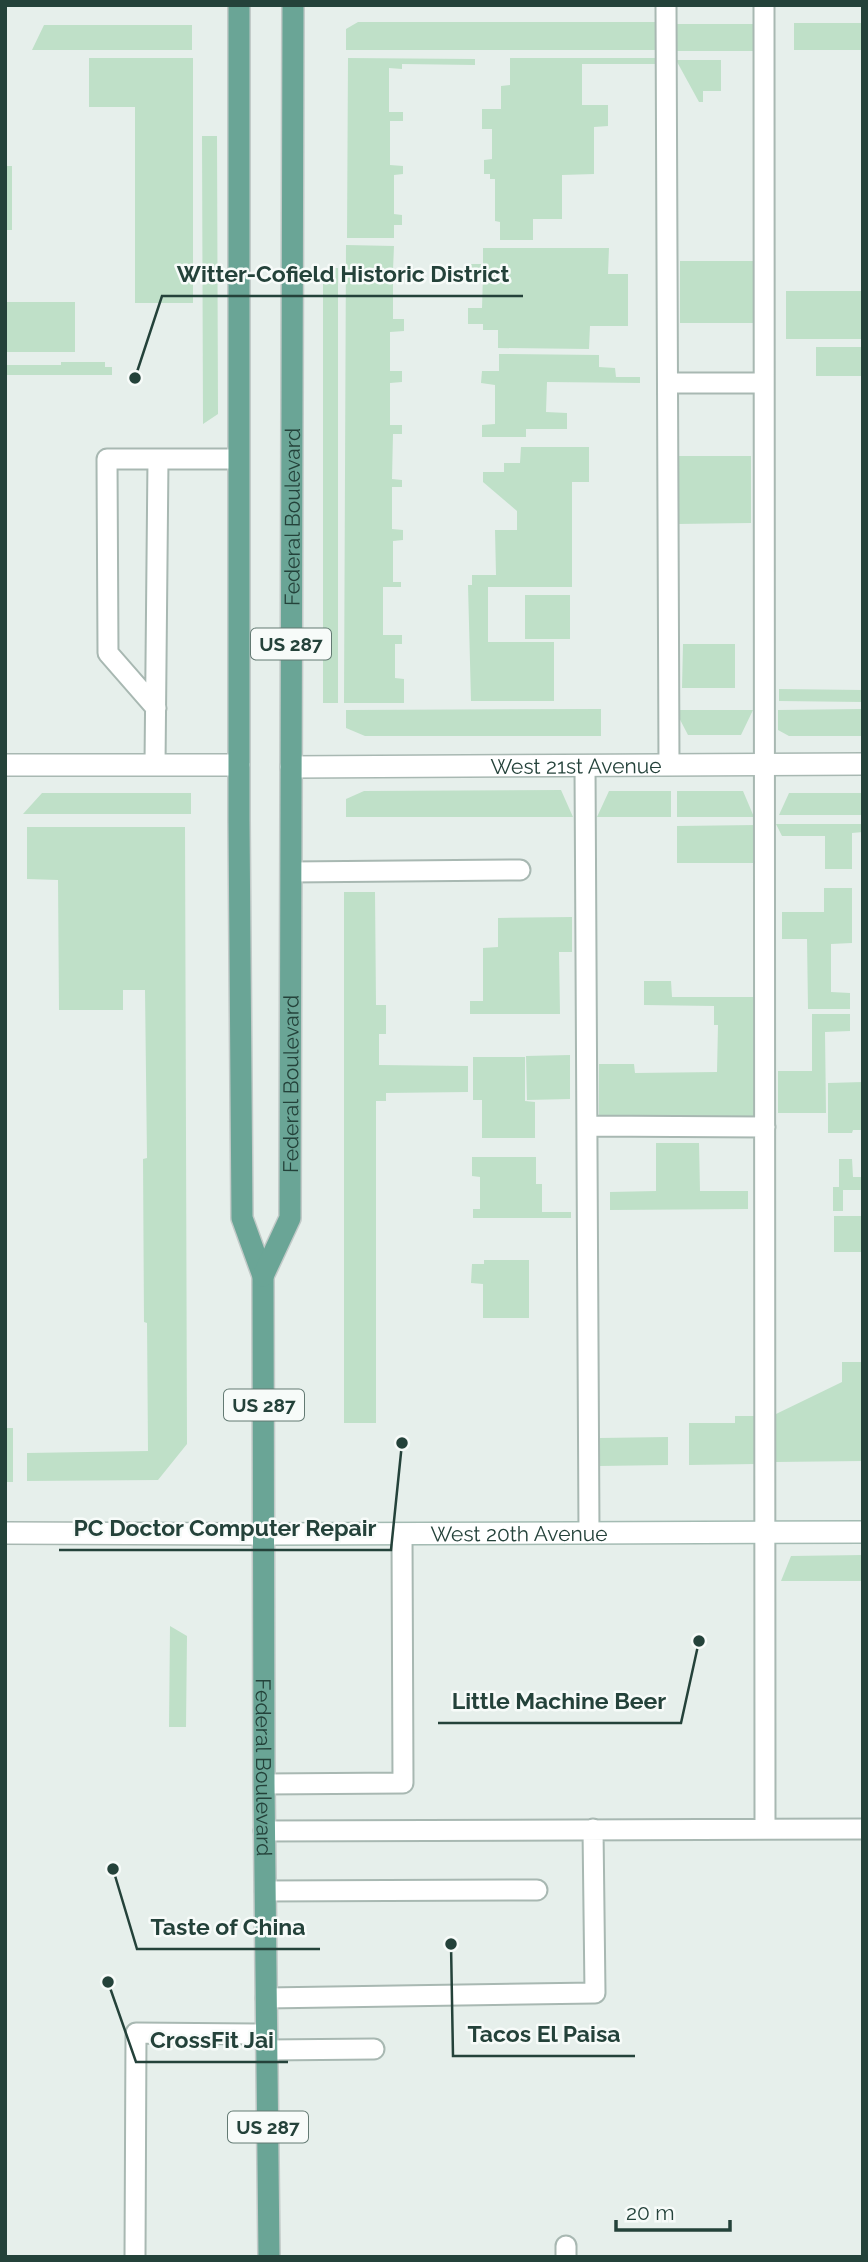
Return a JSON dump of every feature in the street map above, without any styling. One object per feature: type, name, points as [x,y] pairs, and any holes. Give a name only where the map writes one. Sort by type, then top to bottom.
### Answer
[{"type":"main road","name":"Federal Boulevard","points":[[239,5],[242,1218],[263,1276],[264,1831],[269,2257]]},
{"type":"main road","name":"Federal Boulevard","points":[[263,1276],[290,1218],[293,5]]},
{"type":"street","name":"West 21st Avenue","points":[[291,767],[863,764]]},
{"type":"street","points":[[5,765],[239,765]]},
{"type":"street","name":"West 20th Avenue","points":[[5,1533],[863,1532]]},
{"type":"lane","points":[[666,5],[669,765]]},
{"type":"lane","points":[[764,5],[765,1829]]},
{"type":"lane","points":[[668,383],[764,383]]},
{"type":"lane","points":[[156,708],[108,653],[107,459],[239,459]]},
{"type":"lane","points":[[155,765],[158,459]]},
{"type":"lane","points":[[584,766],[589,1533]]},
{"type":"lane","points":[[291,872],[520,870]]},
{"type":"lane","points":[[587,1126],[765,1127]]},
{"type":"lane","points":[[264,1784],[403,1783],[402,1534]]},
{"type":"lane","points":[[266,1998],[595,1993],[593,1829]]},
{"type":"lane","points":[[264,1831],[863,1829]]},
{"type":"lane","points":[[265,1891],[537,1890]]},
{"type":"lane","points":[[135,2257],[136,2033],[374,2049]]},
{"type":"green space","points":[[358,22],[656,22],[656,50],[346,50],[346,29]]},
{"type":"green space","points":[[794,23],[863,23],[863,50],[794,50]]},
{"type":"green space","points":[[673,24],[757,24],[757,51],[673,51]]},
{"type":"green space","points":[[44,25],[192,25],[192,50],[32,50]]},
{"type":"green space","points":[[89,58],[193,58],[193,303],[135,303],[135,107],[89,107]]},
{"type":"green space","points":[[348,58],[475,59],[475,65],[402,64],[402,69],[389,68],[389,112],[403,112],[403,121],[390,121],[390,165],[403,166],[403,174],[394,175],[394,214],[402,215],[402,225],[394,225],[394,238],[347,238]]},
{"type":"green space","points":[[510,58],[657,58],[657,64],[582,64],[582,105],[608,105],[608,126],[594,127],[594,174],[562,175],[562,219],[533,219],[533,240],[500,240],[500,222],[495,221],[495,179],[490,179],[490,174],[484,174],[484,160],[492,159],[492,129],[482,129],[482,109],[501,109],[501,86],[510,85]]},
{"type":"green space","points":[[676,60],[721,60],[721,91],[703,91],[703,102],[699,102]]},
{"type":"green space","points":[[202,136],[217,136],[218,414],[203,424]]},
{"type":"green space","points":[[5,166],[12,166],[12,230],[5,230]]},
{"type":"green space","points":[[346,245],[394,246],[393,270],[402,271],[402,276],[393,276],[393,319],[404,319],[404,331],[390,332],[390,371],[402,371],[402,382],[390,383],[390,425],[402,425],[402,434],[393,434],[392,479],[402,480],[402,487],[392,487],[392,529],[403,530],[403,540],[393,541],[393,582],[401,582],[401,587],[383,587],[383,635],[402,635],[402,644],[395,644],[395,678],[404,679],[404,703],[344,703]]},
{"type":"green space","points":[[483,248],[609,248],[608,274],[628,274],[628,326],[590,326],[589,349],[498,348],[498,330],[483,330],[483,324],[468,324],[468,308],[482,308],[483,275],[471,275],[471,264],[483,264]]},
{"type":"green space","points":[[680,261],[754,261],[754,323],[680,323]]},
{"type":"green space","points":[[323,268],[338,268],[338,703],[323,703]]},
{"type":"green space","points":[[786,291],[863,291],[863,339],[786,339]]},
{"type":"green space","points":[[5,302],[75,302],[75,352],[5,352]]},
{"type":"green space","points":[[816,347],[863,347],[863,376],[816,376]]},
{"type":"green space","points":[[499,354],[599,355],[599,367],[615,368],[616,377],[640,377],[640,383],[547,382],[546,412],[567,413],[567,429],[526,429],[526,437],[482,437],[482,425],[495,424],[495,385],[481,383],[482,371],[499,371]]},
{"type":"green space","points":[[61,362],[105,362],[105,367],[112,367],[112,375],[5,375],[5,365],[61,365]]},
{"type":"green space","points":[[521,447],[589,447],[589,482],[572,482],[572,587],[488,587],[488,642],[554,642],[554,701],[471,701],[468,585],[472,585],[472,575],[496,575],[495,530],[517,530],[517,511],[483,482],[483,472],[504,472],[504,463],[520,463]]},
{"type":"green space","points":[[677,456],[751,456],[751,523],[677,524]]},
{"type":"green space","points":[[525,595],[570,595],[570,639],[525,639]]},
{"type":"green space","points":[[683,644],[735,644],[735,688],[682,688]]},
{"type":"green space","points":[[779,689],[863,690],[863,702],[779,701]]},
{"type":"green space","points":[[601,709],[601,736],[365,736],[346,728],[346,710]]},
{"type":"green space","points":[[863,709],[863,736],[789,736],[778,730],[778,710]]},
{"type":"green space","points":[[675,710],[753,710],[741,735],[688,735]]},
{"type":"green space","points":[[561,790],[573,817],[346,817],[346,799],[364,791]]},
{"type":"green space","points":[[609,791],[671,791],[671,817],[597,817]]},
{"type":"green space","points":[[677,791],[743,791],[754,817],[677,817]]},
{"type":"green space","points":[[42,793],[191,793],[191,814],[23,814]]},
{"type":"green space","points":[[789,793],[863,793],[863,815],[779,815]]},
{"type":"green space","points":[[776,824],[863,824],[863,832],[852,833],[852,869],[825,869],[825,836],[782,836]]},
{"type":"green space","points":[[756,825],[756,863],[677,863],[677,826]]},
{"type":"green space","points":[[27,827],[185,827],[187,1444],[158,1480],[27,1481],[27,1453],[148,1451],[147,1323],[144,1322],[143,1159],[147,1158],[145,990],[123,990],[123,1010],[59,1010],[58,880],[27,879]]},
{"type":"green space","points":[[824,888],[852,888],[852,943],[831,944],[831,992],[850,993],[850,1009],[808,1009],[807,939],[782,939],[782,912],[824,912]]},
{"type":"green space","points":[[344,892],[375,892],[376,1005],[386,1005],[386,1034],[379,1034],[379,1065],[468,1066],[468,1092],[386,1093],[386,1101],[376,1101],[376,1423],[344,1423]]},
{"type":"green space","points":[[572,917],[572,952],[559,952],[560,1014],[470,1014],[470,1001],[483,1001],[483,948],[498,947],[498,918]]},
{"type":"green space","points":[[644,981],[671,981],[672,997],[754,997],[754,1120],[599,1121],[599,1064],[634,1064],[635,1073],[717,1072],[718,1025],[714,1025],[714,1006],[644,1005]]},
{"type":"green space","points":[[812,1014],[850,1014],[850,1031],[825,1032],[826,1113],[778,1113],[778,1071],[812,1071]]},
{"type":"green space","points":[[570,1055],[570,1099],[527,1100],[526,1056]]},
{"type":"green space","points":[[473,1057],[525,1057],[525,1101],[535,1102],[535,1138],[482,1138],[482,1100],[473,1100]]},
{"type":"green space","points":[[863,1082],[863,1130],[828,1133],[828,1083]]},
{"type":"green space","points":[[656,1143],[699,1143],[700,1191],[748,1191],[748,1209],[610,1210],[610,1192],[656,1191]]},
{"type":"green space","points":[[472,1157],[536,1157],[536,1184],[542,1184],[542,1212],[571,1212],[571,1218],[473,1218],[473,1209],[480,1209],[480,1177],[472,1176]]},
{"type":"green space","points":[[839,1159],[852,1159],[853,1177],[863,1177],[863,1190],[843,1190],[843,1211],[833,1211],[833,1187],[839,1187]]},
{"type":"green space","points":[[834,1216],[863,1216],[863,1252],[834,1252]]},
{"type":"green space","points":[[484,1260],[529,1260],[529,1318],[483,1318],[483,1284],[471,1283],[472,1264],[484,1264]]},
{"type":"green space","points":[[842,1362],[863,1362],[863,1461],[776,1462],[776,1414],[842,1382]]},
{"type":"green space","points":[[735,1416],[755,1416],[755,1464],[689,1465],[689,1423],[735,1423]]},
{"type":"green space","points":[[5,1428],[13,1428],[13,1482],[5,1482]]},
{"type":"green space","points":[[668,1437],[668,1465],[600,1466],[600,1438]]},
{"type":"green space","points":[[863,1555],[863,1581],[781,1581],[791,1556]]},
{"type":"green space","points":[[170,1626],[187,1636],[186,1727],[169,1727]]},
{"type":"place","name":"Witter-Cofield Historic District","points":[[135,378]]},
{"type":"place","name":"PC Doctor Computer Repair","points":[[402,1443]]},
{"type":"place","name":"Little Machine Beer","points":[[699,1641]]},
{"type":"place","name":"Taste of China","points":[[113,1869]]},
{"type":"place","name":"Tacos El Paisa","points":[[451,1944]]},
{"type":"place","name":"CrossFit Jai","points":[[108,1982]]}]
